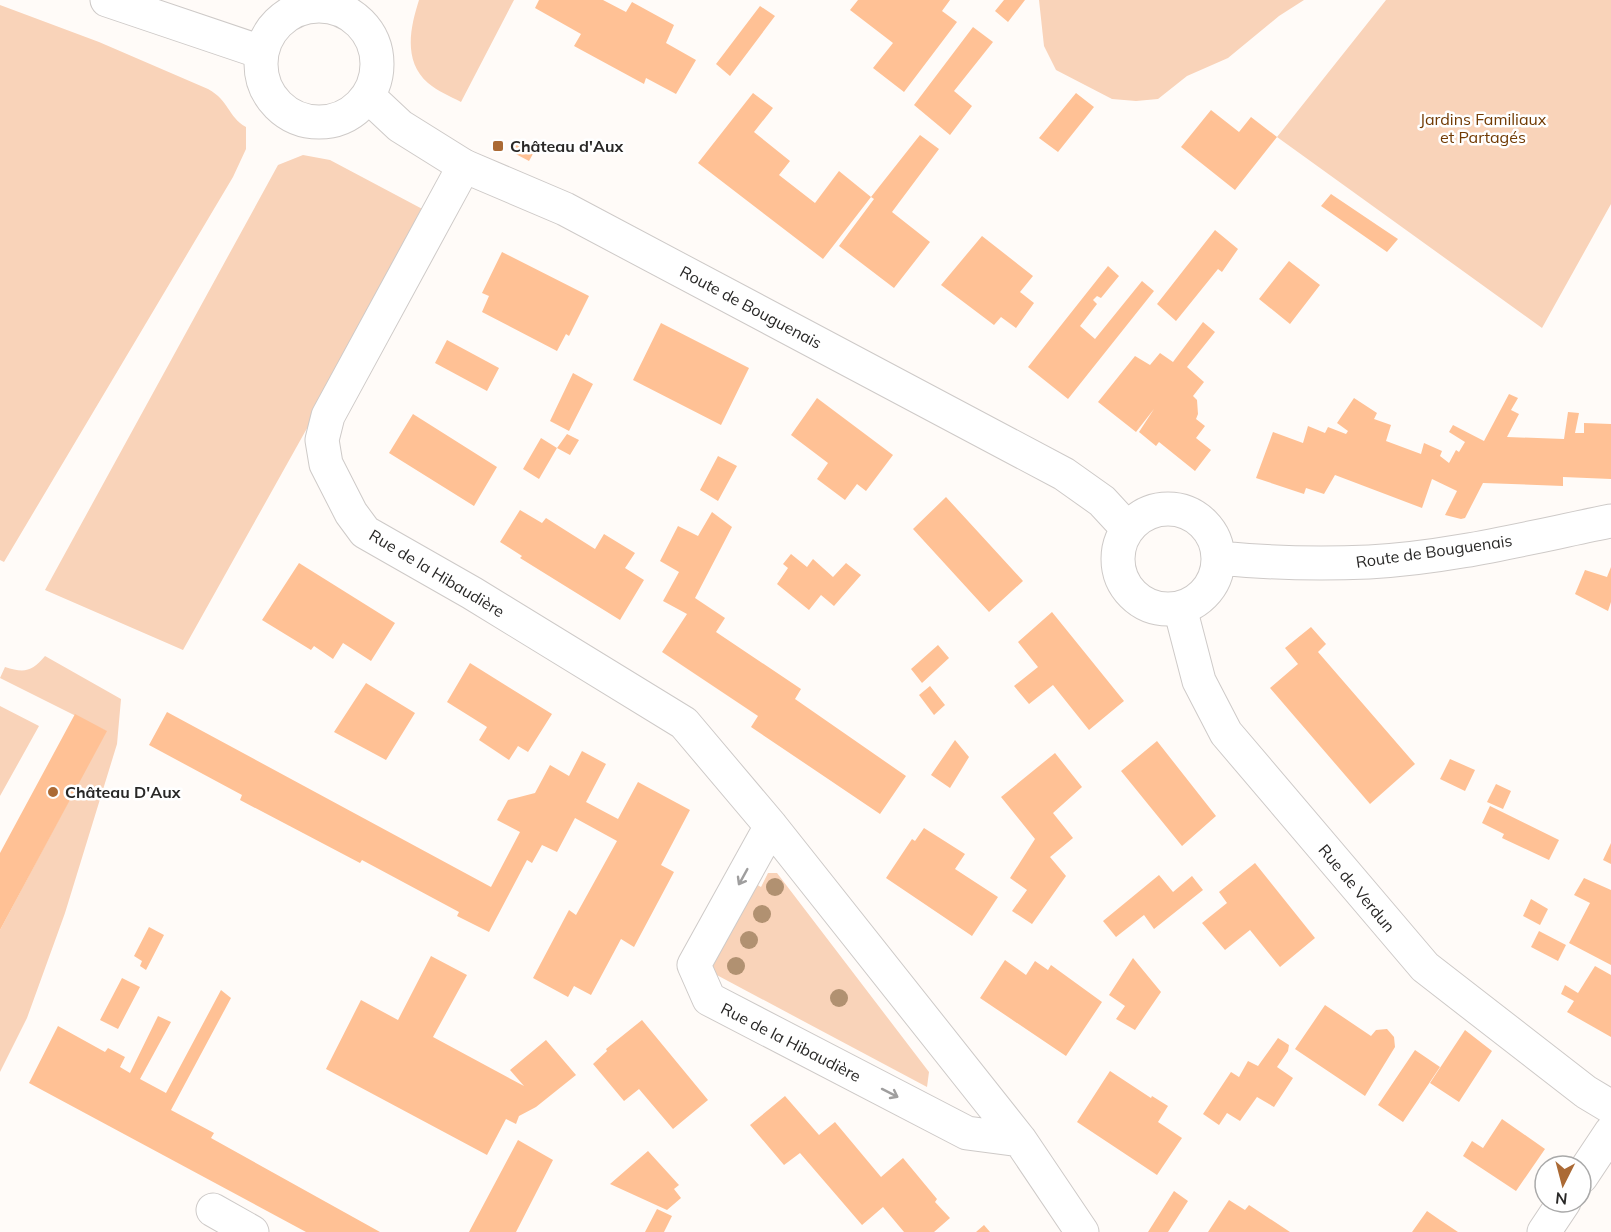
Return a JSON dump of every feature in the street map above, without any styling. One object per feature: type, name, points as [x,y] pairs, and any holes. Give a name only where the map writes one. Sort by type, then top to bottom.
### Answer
[{"type":"street","points":[[107,0],[261,52]]},
{"type":"street","points":[[304,4],[350,7],[374,43],[378,65],[368,96],[359,107],[339,120],[310,122],[290,116],[269,96],[262,80],[261,52],[275,25],[304,4]]},
{"type":"street","name":"Route de Bouguenais","points":[[368,96],[400,126],[464,166],[565,209],[1064,474],[1102,501],[1127,528]]},
{"type":"street","name":"Rue de la Hibaudière","points":[[464,166],[328,416],[322,440],[326,464],[351,513],[365,532],[472,593],[684,723],[771,826],[1020,1140],[1082,1232]]},
{"type":"street","points":[[1169,508],[1188,512],[1204,524],[1215,539],[1219,558],[1216,575],[1208,590],[1196,602],[1180,608],[1158,609],[1137,600],[1123,583],[1117,562],[1121,540],[1132,520],[1150,511],[1169,508]]},
{"type":"street","name":"Route de Bouguenais","points":[[1219,558],[1255,562],[1370,562],[1478,548],[1611,521]]},
{"type":"street","name":"Rue de Verdun","points":[[1180,608],[1199,681],[1226,733],[1425,967],[1586,1092],[1611,1107]]},
{"type":"street","name":"Rue de la Hibaudière","points":[[771,826],[694,965],[709,999],[967,1133],[1020,1140]]},
{"type":"street","points":[[1593,1159],[1611,1132]]},
{"type":"street","points":[[213,1210],[252,1232]]},
{"type":"street","points":[[1544,1232],[1556,1214]]},
{"type":"green space","points":[[419,0],[514,0],[461,102],[428,83],[415,65],[411,33]]},
{"type":"green space","points":[[1039,0],[1304,0],[1279,16],[1228,58],[1187,76],[1158,99],[1136,101],[1112,99],[1056,70],[1044,46]]},
{"type":"green space","name":"Jardins Familiaux et Partagés","points":[[1386,0],[1611,0],[1611,204],[1542,328],[1277,137]]},
{"type":"green space","points":[[0,5],[99,42],[208,89],[221,98],[235,118],[246,127],[246,149],[233,177],[4,562],[0,560]]},
{"type":"green space","points":[[303,155],[330,160],[428,212],[183,650],[45,590],[278,165]]},
{"type":"green space","points":[[45,656],[121,699],[117,744],[65,913],[27,1018],[0,1072],[0,930],[106,731],[0,678],[5,667],[27,670]]},
{"type":"green space","points":[[0,706],[39,726],[0,796]]},
{"type":"green space","points":[[768,873],[777,873],[929,1072],[927,1087],[713,973],[712,966],[754,883],[761,887]]},
{"type":"building","points":[[539,0],[603,0],[626,12],[632,2],[674,25],[666,43],[696,60],[676,94],[646,78],[644,84],[574,46],[581,34],[535,8]]},
{"type":"building","points":[[858,0],[950,0],[942,11],[957,22],[904,92],[873,68],[893,43],[850,10]]},
{"type":"building","points":[[1004,0],[1025,0],[1008,22],[995,11]]},
{"type":"building","points":[[760,6],[775,16],[730,76],[716,64]]},
{"type":"building","points":[[973,27],[993,42],[954,91],[972,106],[950,135],[914,105]]},
{"type":"building","points":[[753,93],[773,108],[754,132],[790,161],[779,175],[815,203],[839,171],[871,197],[823,259],[698,163]]},
{"type":"building","points":[[1076,93],[1094,107],[1058,152],[1039,138]]},
{"type":"building","points":[[1211,110],[1239,132],[1251,117],[1277,137],[1235,190],[1181,147]]},
{"type":"building","points":[[920,135],[939,149],[892,212],[930,242],[894,288],[839,246],[874,199],[871,197]]},
{"type":"building","points":[[515,142],[534,152],[529,161],[510,151]]},
{"type":"building","points":[[1331,194],[1398,239],[1387,252],[1321,206]]},
{"type":"building","points":[[1215,230],[1238,249],[1222,272],[1218,269],[1176,321],[1157,304]]},
{"type":"building","points":[[982,236],[1033,276],[1020,292],[1034,303],[1016,328],[1001,317],[994,325],[941,285]]},
{"type":"building","points":[[502,252],[589,296],[569,336],[566,334],[557,351],[482,312],[489,296],[482,293]]},
{"type":"building","points":[[1289,261],[1320,285],[1290,324],[1259,299]]},
{"type":"building","points":[[1108,266],[1119,276],[1101,298],[1097,296],[1093,300],[1097,304],[1080,326],[1095,339],[1142,281],[1154,291],[1068,399],[1028,367]]},
{"type":"building","points":[[1203,322],[1215,332],[1187,367],[1204,382],[1193,396],[1197,400],[1196,419],[1205,426],[1196,438],[1211,450],[1195,471],[1159,442],[1156,446],[1139,432],[1154,409],[1136,432],[1098,402],[1135,356],[1150,365],[1160,353],[1173,362]]},
{"type":"building","points":[[661,323],[749,368],[721,425],[633,380]]},
{"type":"building","points":[[447,340],[499,368],[487,391],[435,363]]},
{"type":"building","points":[[573,373],[593,384],[569,431],[550,421]]},
{"type":"building","points":[[1509,394],[1518,398],[1511,410],[1519,414],[1507,437],[1564,439],[1568,412],[1579,413],[1575,433],[1584,433],[1584,423],[1611,424],[1611,479],[1563,477],[1563,486],[1483,483],[1465,518],[1461,519],[1445,515],[1457,491],[1432,479],[1422,508],[1335,475],[1324,494],[1306,488],[1304,494],[1256,478],[1273,432],[1303,443],[1308,426],[1325,433],[1328,427],[1346,434],[1348,431],[1337,423],[1354,398],[1377,413],[1374,419],[1391,425],[1386,441],[1421,454],[1424,443],[1442,451],[1440,456],[1449,463],[1456,450],[1459,452],[1465,442],[1449,432],[1453,425],[1484,441]]},
{"type":"building","points":[[817,398],[893,455],[866,491],[857,484],[845,500],[817,479],[828,463],[791,435]]},
{"type":"building","points":[[413,414],[497,467],[474,506],[389,453]]},
{"type":"building","points":[[567,434],[579,440],[570,455],[557,448]]},
{"type":"building","points":[[541,438],[557,448],[539,479],[523,469]]},
{"type":"building","points":[[718,456],[737,466],[718,501],[700,490]]},
{"type":"building","points":[[946,497],[1023,581],[989,612],[913,529]]},
{"type":"building","points":[[520,510],[542,523],[546,518],[595,549],[604,534],[635,553],[625,568],[644,580],[620,620],[520,558],[522,556],[500,542]]},
{"type":"building","points":[[712,512],[732,527],[695,598],[725,618],[716,632],[801,689],[795,699],[906,776],[880,814],[751,727],[758,716],[662,652],[687,614],[663,601],[679,572],[660,561],[678,526],[698,536]]},
{"type":"building","points":[[791,554],[807,567],[813,559],[833,577],[846,563],[861,575],[834,606],[821,595],[809,610],[777,584],[788,568],[783,564]]},
{"type":"building","points":[[299,563],[395,623],[371,661],[343,643],[333,659],[314,646],[311,650],[262,620]]},
{"type":"building","points":[[1611,567],[1611,602],[1608,611],[1575,594],[1585,570],[1607,577]]},
{"type":"building","points":[[1052,612],[1124,701],[1089,730],[1053,685],[1029,704],[1014,686],[1038,667],[1018,642]]},
{"type":"building","points":[[1311,627],[1326,644],[1318,652],[1415,764],[1370,804],[1270,688],[1298,664],[1285,648]]},
{"type":"building","points":[[938,645],[949,658],[922,683],[911,669]]},
{"type":"building","points":[[470,663],[552,714],[528,752],[518,746],[509,760],[479,740],[487,727],[447,702]]},
{"type":"building","points":[[366,683],[415,713],[386,760],[334,732]]},
{"type":"building","points":[[930,686],[945,705],[934,715],[919,695]]},
{"type":"building","points":[[167,712],[491,887],[520,832],[497,820],[508,800],[535,793],[550,765],[569,776],[582,751],[606,764],[586,802],[618,819],[638,782],[690,810],[661,865],[674,872],[634,947],[621,939],[591,995],[574,986],[568,997],[533,978],[569,910],[576,915],[617,841],[575,818],[557,852],[542,845],[532,863],[527,860],[489,932],[457,916],[459,912],[362,860],[360,863],[240,800],[242,795],[149,745]]},
{"type":"building","name":"Château D'Aux","points":[[75,714],[107,731],[0,930],[0,853]]},
{"type":"building","points":[[955,740],[969,757],[950,788],[931,775]]},
{"type":"building","points":[[1157,741],[1216,816],[1182,846],[1121,771]]},
{"type":"building","points":[[1055,753],[1082,787],[1053,813],[1073,838],[1050,857],[1066,876],[1032,924],[1012,911],[1027,890],[1010,878],[1035,839],[1001,797]]},
{"type":"building","points":[[1450,759],[1475,770],[1465,791],[1440,779]]},
{"type":"building","points":[[1496,784],[1511,791],[1503,809],[1487,802]]},
{"type":"building","points":[[1490,806],[1559,840],[1549,860],[1502,838],[1504,834],[1482,823]]},
{"type":"building","points":[[924,828],[965,854],[955,869],[998,897],[972,936],[886,878],[912,839],[915,841]]},
{"type":"building","points":[[1611,843],[1611,864],[1603,860]]},
{"type":"building","points":[[1255,863],[1315,938],[1280,967],[1250,930],[1225,950],[1202,923],[1227,903],[1219,892]]},
{"type":"building","points":[[1159,875],[1173,892],[1192,876],[1203,890],[1154,929],[1144,915],[1116,937],[1103,921]]},
{"type":"building","points":[[1584,878],[1611,890],[1611,965],[1569,943],[1590,903],[1574,895]]},
{"type":"building","points":[[1531,899],[1548,909],[1540,925],[1523,916]]},
{"type":"building","points":[[149,927],[164,935],[146,970],[140,966],[142,961],[134,956]]},
{"type":"building","points":[[1539,931],[1566,945],[1558,961],[1531,947]]},
{"type":"building","points":[[431,956],[467,975],[433,1037],[524,1086],[510,1070],[546,1040],[576,1075],[536,1107],[519,1116],[516,1124],[506,1119],[487,1155],[326,1069],[361,1000],[398,1020]]},
{"type":"building","points":[[1133,958],[1161,992],[1135,1030],[1116,1019],[1125,1006],[1109,995]]},
{"type":"building","points":[[1005,960],[1026,975],[1035,961],[1048,970],[1051,965],[1102,1002],[1066,1056],[980,998]]},
{"type":"building","points":[[1595,966],[1611,975],[1611,1037],[1567,1012],[1574,1001],[1561,994],[1565,985],[1578,993]]},
{"type":"building","points":[[122,978],[140,987],[118,1029],[100,1020]]},
{"type":"building","points":[[221,990],[231,998],[171,1110],[214,1133],[211,1138],[380,1232],[306,1232],[29,1083],[58,1026],[105,1052],[108,1048],[125,1057],[120,1067],[130,1073],[158,1016],[171,1022],[140,1079],[166,1093]]},
{"type":"building","points":[[1325,1005],[1371,1036],[1376,1030],[1387,1029],[1394,1037],[1395,1047],[1365,1096],[1295,1049]]},
{"type":"building","points":[[642,1020],[708,1100],[673,1129],[639,1089],[624,1101],[593,1064],[607,1051],[606,1049]]},
{"type":"building","points":[[1465,1030],[1492,1051],[1459,1102],[1430,1083]]},
{"type":"building","points":[[1278,1038],[1289,1045],[1288,1051],[1277,1067],[1293,1078],[1274,1107],[1257,1097],[1240,1121],[1227,1113],[1219,1125],[1203,1114],[1231,1072],[1239,1077],[1248,1061],[1258,1066]]},
{"type":"building","points":[[1415,1050],[1440,1067],[1403,1122],[1378,1105]]},
{"type":"building","points":[[1110,1071],[1151,1098],[1152,1096],[1168,1106],[1158,1122],[1182,1138],[1157,1175],[1077,1122]]},
{"type":"building","points":[[785,1096],[819,1135],[835,1122],[881,1177],[903,1158],[937,1199],[935,1202],[950,1218],[934,1232],[904,1232],[883,1207],[862,1225],[800,1153],[784,1165],[750,1125]]},
{"type":"building","points":[[1502,1119],[1545,1149],[1542,1154],[1533,1154],[1533,1166],[1516,1191],[1463,1156],[1472,1141],[1483,1148]]},
{"type":"building","points":[[518,1140],[553,1160],[516,1232],[469,1232]]},
{"type":"building","points":[[648,1151],[679,1185],[674,1189],[681,1198],[667,1210],[610,1184]]},
{"type":"building","points":[[1174,1191],[1188,1201],[1168,1232],[1148,1232]]},
{"type":"building","points":[[1229,1200],[1245,1210],[1249,1205],[1290,1232],[1208,1232]]},
{"type":"building","points":[[657,1209],[672,1216],[664,1232],[645,1232]]},
{"type":"building","points":[[1427,1211],[1440,1220],[1458,1232],[1412,1232]]},
{"type":"building","points":[[984,1225],[990,1232],[976,1232]]},
{"type":"place","name":"Château d'Aux","points":[[498,146]]},
{"type":"place","name":"Château D'Aux","points":[[53,792]]}]
